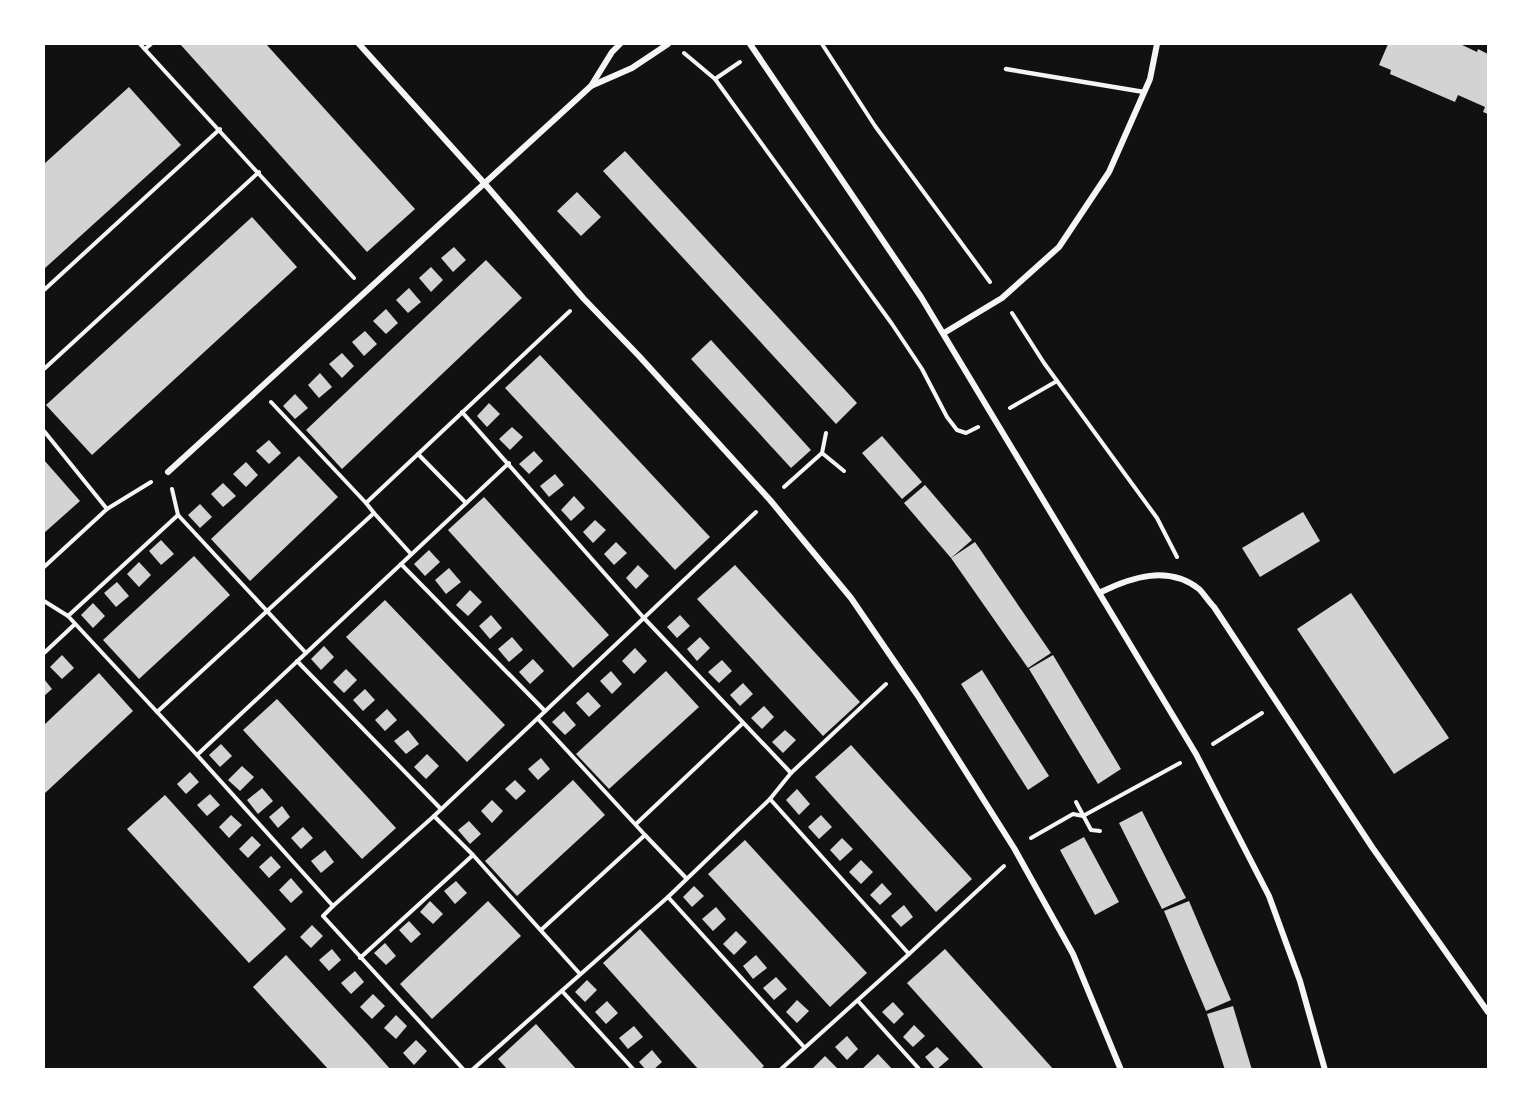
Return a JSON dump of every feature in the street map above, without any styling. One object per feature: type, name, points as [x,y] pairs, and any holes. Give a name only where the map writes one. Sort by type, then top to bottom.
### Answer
[{"type":"street","points":[[359,44],[584,298],[770,500],[851,598],[1014,848],[1073,954],[1121,1070]]},
{"type":"street","points":[[168,471],[591,86],[620,44]]},
{"type":"street","points":[[591,86],[632,68],[668,44]]},
{"type":"street","points":[[750,44],[944,333],[1196,754],[1269,896],[1300,981],[1325,1070]]},
{"type":"street","points":[[944,333],[1002,298],[1059,247],[1109,172],[1150,79],[1157,44]]},
{"type":"street","points":[[1101,592],[1123,582],[1158,574],[1179,579],[1198,589],[1214,607],[1372,847],[1488,1012]]},
{"type":"lane","points":[[1006,69],[1144,92]]},
{"type":"path","points":[[140,44],[367,291]]},
{"type":"path","points":[[145,49],[151,44]]},
{"type":"path","points":[[683,52],[716,79],[892,324],[922,369],[957,430],[966,433],[974,430],[1057,381]]},
{"type":"path","points":[[716,79],[756,52]]},
{"type":"path","points":[[44,290],[220,129]]},
{"type":"path","points":[[44,369],[259,172]]},
{"type":"path","points":[[366,503],[584,298]]},
{"type":"path","points":[[259,389],[411,554]]},
{"type":"path","points":[[462,412],[643,617],[791,773]]},
{"type":"path","points":[[44,431],[106,509]]},
{"type":"path","points":[[464,1070],[323,916],[434,816],[643,617],[822,453],[826,433]]},
{"type":"path","points":[[822,453],[844,471]]},
{"type":"path","points":[[418,454],[466,503]]},
{"type":"path","points":[[197,755],[509,464]]},
{"type":"path","points":[[44,567],[106,509],[168,471],[178,515],[306,653]]},
{"type":"path","points":[[157,712],[374,513]]},
{"type":"path","points":[[68,616],[178,515]]},
{"type":"path","points":[[401,564],[545,711]]},
{"type":"path","points":[[44,602],[68,616],[333,906]]},
{"type":"path","points":[[44,653],[75,624]]},
{"type":"path","points":[[297,661],[441,809]]},
{"type":"path","points":[[472,1070],[668,897],[770,799],[791,773],[900,671]]},
{"type":"path","points":[[537,719],[686,878]]},
{"type":"path","points":[[636,824],[743,723]]},
{"type":"path","points":[[770,799],[909,954]]},
{"type":"path","points":[[1076,802],[1091,830],[1100,831]]},
{"type":"path","points":[[434,816],[473,855],[580,974]]},
{"type":"path","points":[[541,930],[645,835]]},
{"type":"path","points":[[360,958],[473,855]]},
{"type":"path","points":[[668,897],[804,1048]]},
{"type":"path","points":[[562,991],[634,1070]]},
{"type":"path","points":[[858,1000],[920,1070]]},
{"type":"building","points":[[180,44],[266,44],[415,209],[367,252]]},
{"type":"building","points":[[1388,44],[1460,44],[1477,52],[1478,49],[1488,54],[1488,114],[1483,112],[1485,107],[1458,95],[1455,102],[1390,74],[1391,70],[1379,65]]},
{"type":"building","points":[[129,87],[181,145],[44,269],[44,164]]},
{"type":"building","points":[[625,151],[857,403],[836,424],[603,171]]},
{"type":"building","points":[[577,192],[601,217],[581,236],[557,211]]},
{"type":"building","points":[[252,217],[297,267],[92,455],[46,405]]},
{"type":"building","points":[[454,247],[466,260],[453,272],[441,258]]},
{"type":"building","points":[[486,260],[522,298],[342,469],[306,430]]},
{"type":"building","points":[[431,267],[443,280],[431,292],[419,278]]},
{"type":"building","points":[[409,288],[421,302],[408,313],[396,300]]},
{"type":"building","points":[[386,309],[398,323],[386,334],[373,321]]},
{"type":"building","points":[[365,331],[377,344],[364,356],[352,342]]},
{"type":"building","points":[[711,340],[811,450],[791,468],[691,359]]},
{"type":"building","points":[[342,353],[354,366],[342,378],[329,364]]},
{"type":"building","points":[[540,355],[710,537],[675,570],[505,388]]},
{"type":"building","points":[[320,373],[332,387],[319,398],[308,385]]},
{"type":"building","points":[[295,394],[308,408],[295,419],[283,406]]},
{"type":"building","points":[[489,403],[500,414],[487,427],[477,416]]},
{"type":"building","points":[[512,427],[523,437],[510,450],[499,439]]},
{"type":"building","points":[[882,436],[922,482],[902,499],[862,453]]},
{"type":"building","points":[[269,440],[281,453],[269,464],[256,451]]},
{"type":"building","points":[[534,451],[543,461],[529,474],[519,464]]},
{"type":"building","points":[[299,456],[338,497],[250,581],[211,539]]},
{"type":"building","points":[[44,460],[80,501],[44,533]]},
{"type":"building","points":[[246,462],[258,475],[246,487],[233,474]]},
{"type":"building","points":[[555,474],[564,485],[549,497],[540,486]]},
{"type":"building","points":[[223,483],[236,496],[223,507],[211,494]]},
{"type":"building","points":[[925,485],[972,540],[951,558],[904,503]]},
{"type":"building","points":[[574,496],[585,508],[571,521],[561,510]]},
{"type":"building","points":[[484,497],[609,635],[573,668],[448,530]]},
{"type":"building","points":[[200,504],[212,517],[200,528],[188,515]]},
{"type":"building","points":[[1303,512],[1320,541],[1260,577],[1242,548]]},
{"type":"building","points":[[595,520],[606,530],[593,543],[583,532]]},
{"type":"building","points":[[161,540],[174,554],[161,565],[149,551]]},
{"type":"building","points":[[616,542],[627,553],[614,565],[604,554]]},
{"type":"building","points":[[975,542],[1051,653],[1028,668],[951,558]]},
{"type":"building","points":[[429,550],[440,562],[425,576],[414,564]]},
{"type":"building","points":[[194,556],[230,595],[139,679],[103,640]]},
{"type":"building","points":[[139,562],[151,575],[139,587],[127,574]]},
{"type":"building","points":[[638,565],[649,576],[636,589],[626,578]]},
{"type":"building","points":[[735,565],[860,702],[823,736],[697,599]]},
{"type":"building","points":[[449,568],[461,582],[446,594],[435,580]]},
{"type":"building","points":[[117,582],[129,596],[116,607],[104,593]]},
{"type":"building","points":[[470,590],[482,602],[468,616],[456,605]]},
{"type":"building","points":[[1351,593],[1449,738],[1394,774],[1297,629]]},
{"type":"building","points":[[385,600],[505,725],[467,762],[346,637]]},
{"type":"building","points":[[93,603],[105,616],[93,628],[81,615]]},
{"type":"building","points":[[491,615],[502,628],[490,639],[479,626]]},
{"type":"building","points":[[680,615],[690,626],[677,638],[667,627]]},
{"type":"building","points":[[512,637],[523,650],[509,662],[498,649]]},
{"type":"building","points":[[700,637],[710,648],[697,661],[687,649]]},
{"type":"building","points":[[324,646],[334,657],[321,670],[311,659]]},
{"type":"building","points":[[635,648],[647,661],[634,674],[622,661]]},
{"type":"building","points":[[62,655],[74,668],[62,679],[50,667]]},
{"type":"building","points":[[1053,655],[1121,769],[1098,784],[1029,669]]},
{"type":"building","points":[[533,659],[544,671],[530,684],[519,672]]},
{"type":"building","points":[[722,660],[732,671],[719,683],[708,672]]},
{"type":"building","points":[[346,669],[357,680],[344,693],[333,682]]},
{"type":"building","points":[[982,670],[1049,776],[1028,790],[961,684]]},
{"type":"building","points":[[611,671],[622,684],[612,694],[600,681]]},
{"type":"building","points":[[666,671],[699,707],[609,789],[576,754]]},
{"type":"building","points":[[99,673],[133,711],[44,794],[44,725]]},
{"type":"building","points":[[44,679],[52,689],[44,696]]},
{"type":"building","points":[[743,683],[753,694],[740,706],[730,695]]},
{"type":"building","points":[[365,689],[375,700],[363,711],[353,700]]},
{"type":"building","points":[[588,692],[601,706],[589,717],[576,703]]},
{"type":"building","points":[[277,699],[396,828],[362,859],[243,730]]},
{"type":"building","points":[[764,706],[774,717],[762,729],[751,718]]},
{"type":"building","points":[[387,709],[397,720],[385,731],[375,720]]},
{"type":"building","points":[[564,711],[576,725],[565,735],[552,722]]},
{"type":"building","points":[[408,730],[419,744],[406,754],[394,741]]},
{"type":"building","points":[[785,730],[796,740],[783,753],[772,742]]},
{"type":"building","points":[[221,744],[232,756],[220,767],[209,755]]},
{"type":"building","points":[[851,745],[972,879],[936,912],[815,777]]},
{"type":"building","points":[[427,754],[439,766],[426,779],[414,767]]},
{"type":"building","points":[[541,758],[550,769],[538,780],[528,769]]},
{"type":"building","points":[[242,766],[254,777],[240,791],[228,780]]},
{"type":"building","points":[[190,772],[199,782],[186,794],[177,784]]},
{"type":"building","points":[[515,780],[526,791],[516,800],[505,789]]},
{"type":"building","points":[[573,780],[605,815],[517,896],[485,861]]},
{"type":"building","points":[[262,788],[273,801],[258,814],[247,800]]},
{"type":"building","points":[[797,789],[810,804],[799,815],[786,800]]},
{"type":"building","points":[[210,794],[220,805],[207,816],[197,805]]},
{"type":"building","points":[[165,795],[286,929],[249,963],[127,829]]},
{"type":"building","points":[[492,800],[503,811],[492,823],[481,811]]},
{"type":"building","points":[[282,806],[290,817],[278,828],[269,817]]},
{"type":"building","points":[[1142,811],[1186,898],[1162,909],[1119,823]]},
{"type":"building","points":[[231,815],[242,825],[229,838],[219,827]]},
{"type":"building","points":[[821,815],[832,827],[819,839],[808,827]]},
{"type":"building","points":[[469,821],[481,834],[470,844],[458,830]]},
{"type":"building","points":[[303,827],[313,838],[301,849],[291,838]]},
{"type":"building","points":[[252,836],[261,845],[248,858],[239,849]]},
{"type":"building","points":[[1084,837],[1119,902],[1095,915],[1060,850]]},
{"type":"building","points":[[842,838],[853,849],[840,861],[830,850]]},
{"type":"building","points":[[745,840],[867,973],[830,1007],[708,874]]},
{"type":"building","points":[[325,850],[334,862],[321,873],[311,861]]},
{"type":"building","points":[[271,856],[281,867],[269,878],[259,867]]},
{"type":"building","points":[[861,860],[873,872],[861,884],[849,872]]},
{"type":"building","points":[[291,878],[303,892],[291,903],[279,890]]},
{"type":"building","points":[[456,881],[467,893],[455,904],[444,891]]},
{"type":"building","points":[[882,883],[892,894],[880,905],[870,895]]},
{"type":"building","points":[[694,886],[704,896],[692,907],[683,897]]},
{"type":"building","points":[[430,901],[443,914],[433,924],[420,912]]},
{"type":"building","points":[[488,901],[521,936],[432,1019],[400,984]]},
{"type":"building","points":[[1189,901],[1231,1000],[1206,1011],[1164,911]]},
{"type":"building","points":[[904,905],[913,917],[901,927],[891,916]]},
{"type":"building","points":[[716,907],[726,919],[713,931],[702,919]]},
{"type":"building","points":[[409,921],[421,934],[411,943],[399,930]]},
{"type":"building","points":[[312,925],[323,936],[311,948],[300,937]]},
{"type":"building","points":[[640,929],[764,1066],[760,1070],[699,1070],[603,963]]},
{"type":"building","points":[[736,931],[747,942],[734,955],[723,944]]},
{"type":"building","points":[[385,943],[396,956],[386,965],[374,953]]},
{"type":"building","points":[[332,949],[341,960],[329,971],[319,960]]},
{"type":"building","points":[[945,949],[1054,1070],[985,1070],[907,983]]},
{"type":"building","points":[[286,955],[391,1070],[329,1070],[273,1009],[253,987]]},
{"type":"building","points":[[756,955],[767,968],[753,979],[743,966]]},
{"type":"building","points":[[355,971],[364,982],[351,994],[341,983]]},
{"type":"building","points":[[776,977],[787,989],[774,1000],[763,988]]},
{"type":"building","points":[[587,980],[597,990],[585,1002],[575,992]]},
{"type":"building","points":[[373,994],[385,1006],[372,1019],[360,1007]]},
{"type":"building","points":[[797,1000],[809,1011],[797,1023],[786,1012]]},
{"type":"building","points":[[607,1001],[618,1013],[606,1024],[595,1012]]},
{"type":"building","points":[[893,1002],[904,1014],[894,1024],[882,1012]]},
{"type":"building","points":[[1233,1006],[1252,1070],[1225,1070],[1207,1014]]},
{"type":"building","points":[[396,1015],[407,1026],[396,1039],[384,1028]]},
{"type":"building","points":[[536,1024],[577,1070],[508,1070],[498,1059]]},
{"type":"building","points":[[914,1025],[925,1036],[913,1047],[903,1037]]},
{"type":"building","points":[[634,1026],[643,1037],[628,1049],[619,1038]]},
{"type":"building","points":[[847,1036],[858,1049],[847,1060],[835,1047]]},
{"type":"building","points":[[416,1040],[427,1051],[414,1065],[403,1053]]},
{"type":"building","points":[[937,1047],[949,1059],[936,1070],[925,1057]]},
{"type":"building","points":[[652,1050],[662,1062],[653,1070],[646,1070],[639,1062]]},
{"type":"building","points":[[878,1054],[893,1070],[861,1070]]},
{"type":"building","points":[[825,1056],[839,1070],[811,1070]]}]
